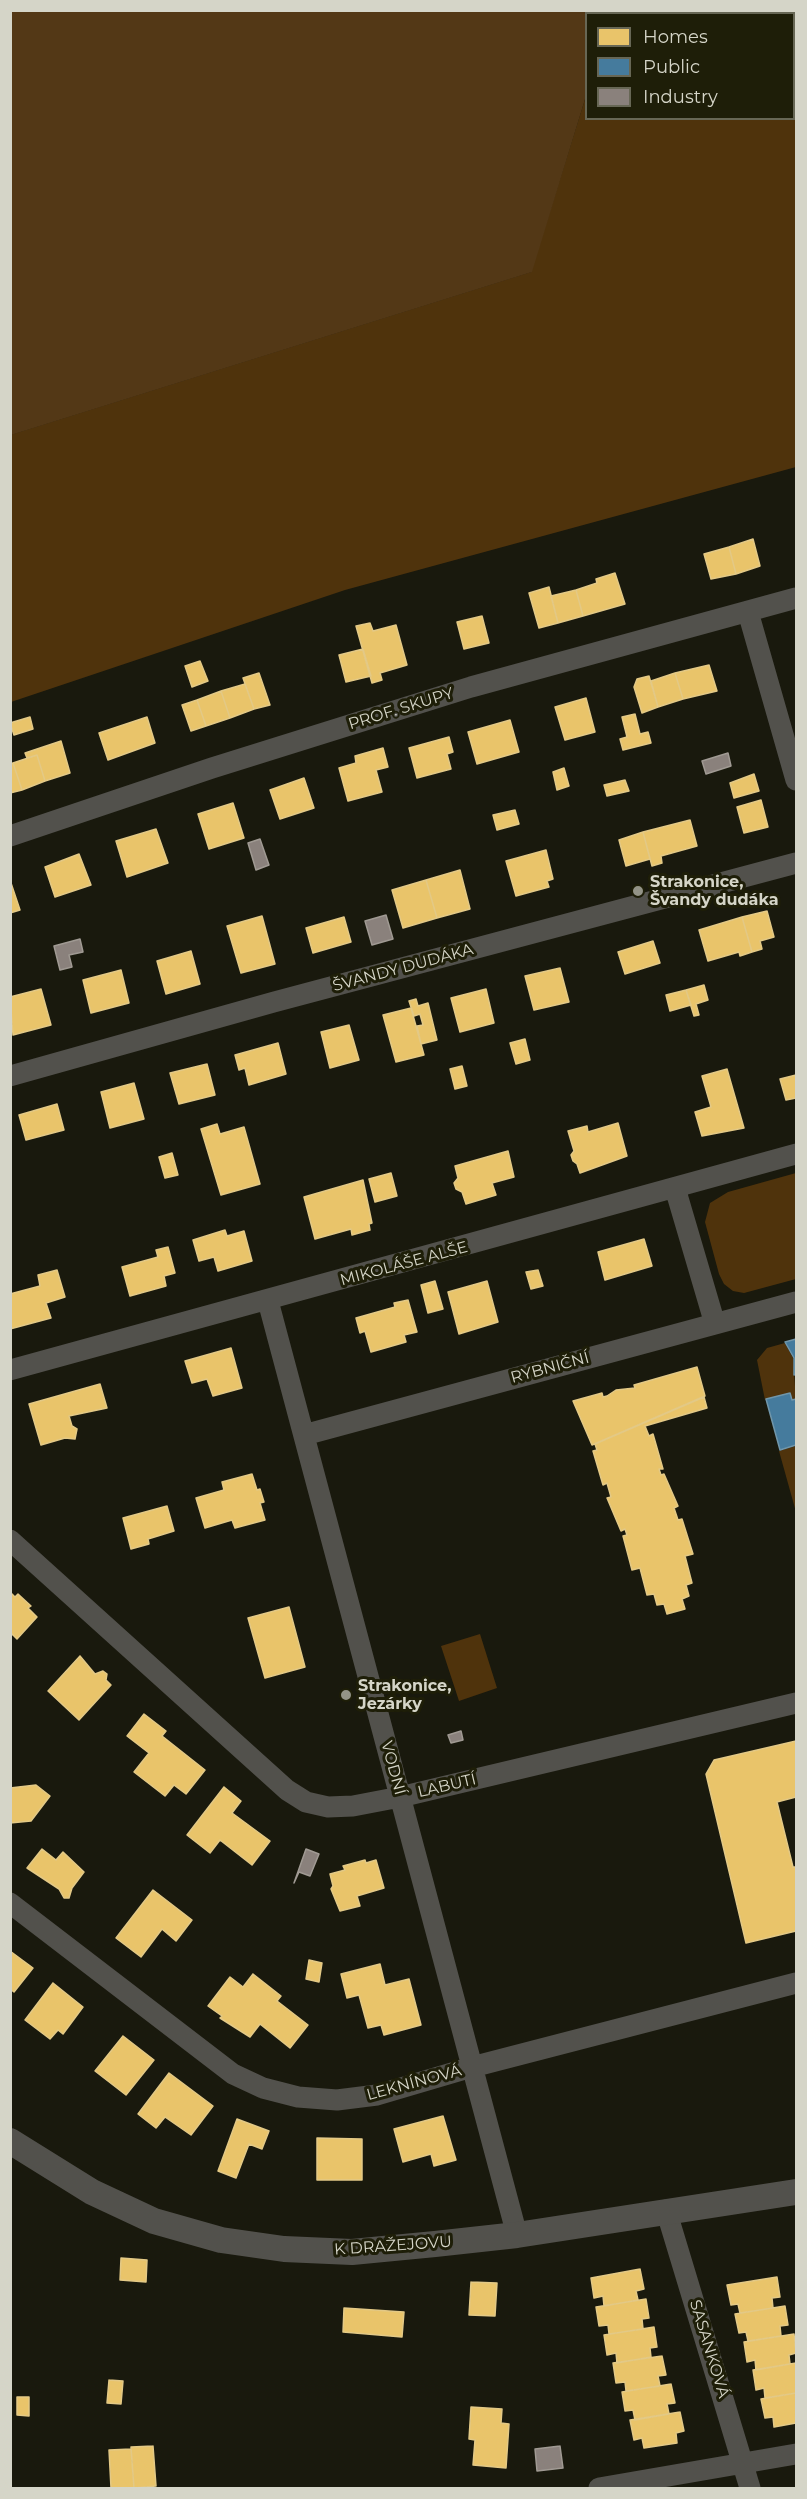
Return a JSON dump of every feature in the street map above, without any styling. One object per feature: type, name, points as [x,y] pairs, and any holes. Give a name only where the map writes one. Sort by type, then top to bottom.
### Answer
[{"type":"street","name":"PROF. SKUPY","points":[[10,836],[212,768],[471,687],[796,598]]},
{"type":"street","points":[[748,612],[796,780]]},
{"type":"street","name":"ŠVANDY DUDÁKA","points":[[10,1076],[274,1002],[796,863]]},
{"type":"street","name":"MIKOLÁŠE ALŠE","points":[[10,1370],[268,1301],[796,1154]]},
{"type":"street","points":[[675,1188],[715,1324]]},
{"type":"street","name":"VODNÍ","points":[[268,1301],[517,2235]]},
{"type":"street","name":"RYBNIČNÍ","points":[[304,1435],[796,1302]]},
{"type":"street","name":"LABUTÍ","points":[[10,1540],[287,1790],[306,1802],[328,1808],[400,1797],[796,1703]]},
{"type":"street","name":"LEKNÍNOVÁ","points":[[10,1902],[233,2074],[263,2088],[298,2097],[337,2100],[377,2095],[472,2067],[796,1983]]},
{"type":"street","name":"K DRAŽEJOVU","points":[[10,2141],[92,2192],[154,2221],[221,2240],[284,2249],[352,2252],[517,2235],[666,2210],[796,2192]]},
{"type":"street","name":"SASANKOVÁ","points":[[666,2210],[750,2488]]},
{"type":"street","points":[[599,2488],[796,2454]]},
{"type":"shaded area","points":[[11,10],[613,10],[612,12],[585,12],[585,99],[532,272],[11,435]]},
{"type":"shaded area","points":[[796,11],[796,467],[345,590],[11,702],[10,435],[531,272],[585,99],[585,120],[795,120],[795,12],[612,12]]},
{"type":"shaded area","points":[[796,1173],[796,1279],[744,1293],[733,1291],[724,1284],[719,1274],[705,1222],[710,1203],[728,1192]]},
{"type":"shaded area","points":[[785,1343],[793,1358],[796,1400],[792,1401],[789,1394],[765,1400],[757,1360],[767,1348]]},
{"type":"shaded area","points":[[796,1446],[796,1512],[779,1451]]},
{"type":"shaded area","points":[[480,1634],[497,1688],[459,1701],[441,1646]]},
{"type":"building: Homes","points":[[753,539],[760,566],[736,574],[729,547]]},
{"type":"building: Homes","points":[[729,547],[736,574],[711,579],[704,554]]},
{"type":"building: Homes","points":[[615,573],[625,604],[583,616],[576,590],[597,583],[596,579]]},
{"type":"building: Homes","points":[[549,587],[558,623],[539,628],[529,593]]},
{"type":"building: Homes","points":[[576,590],[583,616],[558,623],[551,596]]},
{"type":"building: Homes","points":[[482,616],[489,643],[464,649],[457,622]]},
{"type":"building: Homes","points":[[370,623],[373,631],[396,625],[407,665],[380,673],[382,680],[372,683],[356,626]]},
{"type":"building: Homes","points":[[363,649],[371,676],[346,682],[339,655]]},
{"type":"building: Homes","points":[[200,661],[208,681],[192,687],[185,666]]},
{"type":"building: Homes","points":[[709,665],[717,691],[683,699],[675,673]]},
{"type":"building: Homes","points":[[259,673],[270,705],[254,709],[243,678]]},
{"type":"building: Homes","points":[[675,673],[683,699],[658,707],[651,681]]},
{"type":"building: Homes","points":[[649,676],[658,707],[642,713],[634,687],[637,679]]},
{"type":"building: Homes","points":[[245,684],[254,709],[230,718],[221,691]]},
{"type":"building: Homes","points":[[221,691],[230,718],[206,726],[197,700]]},
{"type":"building: Homes","points":[[586,698],[595,732],[565,740],[555,707]]},
{"type":"building: Homes","points":[[197,700],[206,726],[191,731],[182,705]]},
{"type":"building: Homes","points":[[635,714],[640,734],[648,732],[651,743],[623,750],[620,739],[627,737],[622,717]]},
{"type":"building: Homes","points":[[30,717],[33,729],[14,735],[10,723]]},
{"type":"building: Homes","points":[[147,717],[155,743],[108,760],[99,733]]},
{"type":"building: Homes","points":[[510,720],[519,752],[477,764],[468,732]]},
{"type":"building: Homes","points":[[449,737],[453,752],[447,754],[451,769],[417,778],[409,748]]},
{"type":"building: Homes","points":[[61,741],[70,773],[45,781],[37,755],[27,758],[25,753]]},
{"type":"building: Homes","points":[[383,748],[388,767],[376,770],[382,792],[348,801],[339,768],[356,763],[355,756]]},
{"type":"building: Homes","points":[[37,755],[45,781],[22,790],[13,763]]},
{"type":"building: Homes","points":[[13,763],[22,790],[10,793],[10,764]]},
{"type":"building: Homes","points":[[564,768],[569,786],[557,790],[553,772]]},
{"type":"building: Homes","points":[[754,774],[759,791],[734,798],[730,783]]},
{"type":"building: Homes","points":[[304,778],[314,808],[280,819],[270,790]]},
{"type":"building: Homes","points":[[625,780],[629,791],[607,796],[604,785]]},
{"type":"building: Homes","points":[[761,800],[768,827],[744,833],[737,807]]},
{"type":"building: Homes","points":[[233,803],[244,838],[209,849],[198,814]]},
{"type":"building: Homes","points":[[515,810],[519,824],[497,830],[493,815]]},
{"type":"building: Homes","points":[[690,820],[697,846],[661,856],[662,863],[652,866],[643,832]]},
{"type":"building: Homes","points":[[156,829],[168,863],[127,877],[116,841]]},
{"type":"building: Homes","points":[[643,832],[650,859],[626,866],[619,840]]},
{"type":"building: Homes","points":[[546,850],[553,879],[547,881],[549,887],[516,896],[506,861]]},
{"type":"building: Homes","points":[[79,854],[91,885],[55,897],[45,867]]},
{"type":"building: Homes","points":[[460,870],[470,909],[437,918],[426,880]]},
{"type":"building: Homes","points":[[10,880],[20,910],[10,913]]},
{"type":"building: Homes","points":[[426,880],[437,918],[403,928],[392,890]]},
{"type":"building: Homes","points":[[767,911],[774,937],[760,941],[762,949],[752,952],[742,917]]},
{"type":"building: Homes","points":[[262,916],[275,964],[241,973],[227,926]]},
{"type":"building: Homes","points":[[344,917],[351,942],[313,953],[306,928]]},
{"type":"building: Homes","points":[[742,917],[752,952],[740,956],[739,952],[708,961],[699,930]]},
{"type":"building: Homes","points":[[653,941],[660,963],[625,974],[618,952]]},
{"type":"building: Homes","points":[[191,951],[200,984],[166,994],[157,961]]},
{"type":"building: Homes","points":[[560,968],[569,1002],[534,1010],[525,976]]},
{"type":"building: Homes","points":[[121,970],[129,1003],[91,1013],[83,980]]},
{"type":"building: Homes","points":[[704,985],[708,1000],[696,1004],[699,1015],[694,1016],[686,990]]},
{"type":"building: Homes","points":[[41,989],[51,1025],[13,1035],[10,997]]},
{"type":"building: Homes","points":[[486,989],[494,1023],[460,1032],[451,998]]},
{"type":"building: Homes","points":[[686,990],[691,1005],[670,1011],[666,995]]},
{"type":"building: Homes","points":[[416,999],[418,1006],[428,1003],[437,1040],[421,1044],[417,1026],[423,1025],[420,1014],[414,1016],[409,1001]]},
{"type":"building: Homes","points":[[411,1008],[424,1055],[396,1062],[383,1015]]},
{"type":"building: Homes","points":[[349,1025],[359,1060],[330,1068],[321,1032]]},
{"type":"building: Homes","points":[[525,1039],[530,1060],[516,1064],[510,1043]]},
{"type":"building: Homes","points":[[278,1043],[286,1074],[249,1085],[245,1068],[239,1070],[235,1055]]},
{"type":"building: Homes","points":[[207,1064],[215,1095],[179,1104],[170,1073]]},
{"type":"building: Homes","points":[[462,1066],[467,1086],[455,1089],[450,1069]]},
{"type":"building: Homes","points":[[727,1069],[744,1128],[702,1136],[695,1112],[711,1107],[702,1076]]},
{"type":"building: Homes","points":[[796,1075],[796,1098],[786,1100],[780,1079]]},
{"type":"building: Homes","points":[[134,1083],[144,1119],[110,1128],[101,1092]]},
{"type":"building: Homes","points":[[57,1104],[64,1130],[26,1140],[19,1115]]},
{"type":"building: Homes","points":[[618,1123],[627,1156],[580,1173],[571,1155],[574,1151],[568,1131],[587,1126],[588,1132]]},
{"type":"building: Homes","points":[[217,1124],[220,1134],[244,1127],[260,1184],[221,1195],[201,1129]]},
{"type":"building: Homes","points":[[508,1151],[514,1177],[492,1183],[496,1195],[466,1204],[462,1192],[456,1189],[454,1183],[458,1178],[455,1166]]},
{"type":"building: Homes","points":[[172,1153],[178,1175],[165,1178],[159,1157]]},
{"type":"building: Homes","points":[[391,1173],[397,1196],[375,1202],[369,1179]]},
{"type":"building: Homes","points":[[363,1180],[372,1223],[369,1224],[370,1230],[352,1235],[351,1229],[315,1239],[304,1197]]},
{"type":"building: Homes","points":[[225,1230],[227,1236],[244,1231],[252,1261],[218,1271],[214,1257],[199,1261],[193,1240]]},
{"type":"building: Homes","points":[[644,1239],[652,1266],[605,1280],[598,1252]]},
{"type":"building: Homes","points":[[168,1247],[175,1273],[164,1276],[166,1286],[130,1296],[122,1267],[158,1257],[156,1250]]},
{"type":"building: Homes","points":[[57,1270],[65,1297],[46,1303],[51,1318],[10,1329],[10,1294],[40,1286],[38,1275]]},
{"type":"building: Homes","points":[[538,1270],[543,1286],[531,1289],[526,1272]]},
{"type":"building: Homes","points":[[435,1281],[443,1309],[428,1313],[421,1285]]},
{"type":"building: Homes","points":[[487,1281],[498,1322],[459,1334],[448,1292]]},
{"type":"building: Homes","points":[[408,1300],[417,1332],[404,1335],[406,1342],[371,1352],[365,1331],[360,1333],[356,1318],[395,1307],[394,1303]]},
{"type":"building: Homes","points":[[231,1348],[242,1388],[213,1396],[207,1379],[192,1383],[185,1361]]},
{"type":"building: Homes","points":[[697,1367],[705,1396],[592,1445],[573,1401],[602,1393],[603,1397],[607,1396],[616,1390],[635,1388],[634,1385]]},
{"type":"building: Homes","points":[[100,1384],[107,1408],[69,1416],[72,1426],[77,1429],[75,1439],[65,1438],[41,1445],[29,1404]]},
{"type":"building: Homes","points":[[704,1397],[707,1408],[645,1426],[649,1436],[653,1434],[663,1469],[659,1469],[661,1475],[664,1474],[678,1506],[674,1508],[678,1520],[682,1519],[693,1554],[685,1556],[692,1583],[686,1585],[689,1596],[682,1599],[685,1609],[667,1614],[664,1604],[657,1605],[654,1594],[647,1595],[640,1568],[632,1570],[623,1536],[627,1535],[625,1529],[621,1531],[607,1498],[611,1497],[607,1483],[603,1485],[593,1451],[597,1450],[595,1444]]},
{"type":"building: Homes","points":[[252,1474],[264,1502],[260,1503],[265,1520],[235,1528],[232,1520],[205,1528],[196,1498],[224,1490],[222,1482]]},
{"type":"building: Homes","points":[[167,1506],[174,1531],[148,1539],[149,1544],[131,1549],[123,1518]]},
{"type":"building: Homes","points":[[10,1592],[15,1597],[18,1594],[31,1606],[28,1608],[37,1617],[17,1639],[12,1634],[10,1636]]},
{"type":"building: Homes","points":[[289,1607],[305,1667],[265,1678],[248,1618]]},
{"type":"building: Homes","points":[[80,1656],[95,1674],[103,1671],[107,1674],[106,1680],[111,1685],[79,1720],[48,1691]]},
{"type":"building: Homes","points":[[144,1714],[166,1731],[162,1736],[205,1770],[186,1794],[174,1785],[165,1796],[134,1772],[149,1753],[127,1736]]},
{"type":"building: Homes","points":[[796,1741],[796,1797],[777,1802],[793,1867],[796,1867],[796,1931],[746,1943],[706,1774],[714,1760]]},
{"type":"building: Homes","points":[[36,1785],[50,1796],[31,1821],[10,1823],[10,1788]]},
{"type":"building: Homes","points":[[224,1787],[241,1801],[232,1813],[270,1841],[252,1865],[220,1840],[210,1853],[187,1835]]},
{"type":"building: Homes","points":[[42,1849],[56,1860],[63,1852],[84,1872],[72,1888],[69,1898],[64,1898],[59,1889],[27,1868]]},
{"type":"building: Homes","points":[[365,1860],[366,1863],[376,1860],[384,1888],[357,1896],[360,1906],[340,1911],[331,1889],[333,1886],[330,1874],[345,1870],[343,1866]]},
{"type":"building: Homes","points":[[153,1890],[192,1920],[176,1941],[162,1929],[141,1957],[116,1938]]},
{"type":"building: Homes","points":[[10,1951],[33,1968],[14,1992],[10,1989]]},
{"type":"building: Homes","points":[[309,1960],[322,1963],[319,1982],[306,1979]]},
{"type":"building: Homes","points":[[380,1964],[385,1985],[409,1979],[421,2025],[384,2035],[381,2025],[368,2028],[359,1995],[347,1998],[341,1974]]},
{"type":"building: Homes","points":[[253,1974],[281,1996],[277,2001],[308,2025],[290,2048],[260,2024],[250,2037],[220,2018],[222,2016],[208,2006],[230,1977],[243,1987]]},
{"type":"building: Homes","points":[[53,1983],[83,2007],[63,2034],[58,2030],[50,2039],[25,2020]]},
{"type":"building: Homes","points":[[123,2036],[154,2060],[126,2095],[95,2071]]},
{"type":"building: Homes","points":[[169,2073],[213,2106],[191,2135],[165,2117],[156,2128],[138,2114]]},
{"type":"building: Homes","points":[[443,2116],[456,2160],[434,2166],[431,2154],[403,2162],[394,2129]]},
{"type":"building: Homes","points":[[237,2119],[269,2131],[262,2149],[249,2144],[236,2178],[218,2171]]},
{"type":"building: Homes","points":[[317,2138],[362,2139],[362,2180],[317,2180]]},
{"type":"building: Homes","points":[[121,2258],[147,2260],[146,2282],[120,2280]]},
{"type":"building: Homes","points":[[640,2269],[644,2289],[636,2291],[638,2300],[604,2306],[603,2296],[594,2298],[591,2278]]},
{"type":"building: Homes","points":[[777,2277],[780,2297],[772,2298],[773,2308],[740,2313],[738,2304],[731,2305],[727,2285]]},
{"type":"building: Homes","points":[[471,2282],[497,2283],[495,2316],[469,2315]]},
{"type":"building: Homes","points":[[646,2299],[649,2318],[642,2319],[643,2329],[609,2334],[608,2325],[599,2326],[596,2307]]},
{"type":"building: Homes","points":[[785,2306],[788,2325],[780,2326],[781,2336],[748,2341],[746,2332],[739,2333],[735,2314]]},
{"type":"building: Homes","points":[[344,2308],[404,2312],[402,2337],[343,2332]]},
{"type":"building: Homes","points":[[654,2327],[657,2347],[650,2348],[651,2357],[617,2363],[616,2353],[607,2355],[604,2335]]},
{"type":"building: Homes","points":[[794,2334],[796,2353],[789,2355],[790,2364],[756,2370],[755,2360],[747,2362],[744,2342]]},
{"type":"building: Homes","points":[[662,2356],[666,2375],[658,2376],[660,2386],[626,2391],[625,2382],[616,2383],[613,2363]]},
{"type":"building: Homes","points":[[796,2363],[796,2393],[765,2398],[764,2388],[756,2390],[753,2370]]},
{"type":"building: Homes","points":[[109,2380],[123,2381],[121,2404],[107,2403]]},
{"type":"building: Homes","points":[[671,2384],[675,2403],[667,2404],[669,2414],[635,2420],[633,2410],[625,2411],[622,2392]]},
{"type":"building: Homes","points":[[796,2393],[796,2423],[774,2427],[773,2417],[765,2418],[761,2399]]},
{"type":"building: Homes","points":[[17,2397],[29,2397],[29,2416],[17,2415]]},
{"type":"building: Homes","points":[[471,2407],[502,2409],[501,2423],[509,2424],[506,2468],[473,2465],[475,2440],[469,2439]]},
{"type":"building: Homes","points":[[680,2412],[684,2431],[676,2433],[677,2443],[644,2448],[642,2438],[634,2440],[630,2420]]},
{"type":"building: Homes","points":[[153,2446],[156,2486],[134,2488],[131,2447]]},
{"type":"building: Homes","points":[[131,2449],[134,2488],[111,2488],[109,2450]]},
{"type":"building: Public","points":[[796,1339],[796,1374],[794,1375],[794,1358],[785,1342]]},
{"type":"building: Public","points":[[790,1393],[792,1400],[796,1399],[796,1445],[780,1450],[766,1399]]},
{"type":"building: Industry","points":[[728,753],[731,766],[706,774],[702,761]]},
{"type":"building: Industry","points":[[260,839],[269,865],[256,870],[248,843]]},
{"type":"building: Industry","points":[[386,915],[393,939],[372,945],[365,921]]},
{"type":"building: Industry","points":[[80,939],[83,952],[69,955],[72,967],[60,970],[54,946]]},
{"type":"building: Industry","points":[[461,1731],[463,1740],[451,1743],[448,1735]]},
{"type":"building: Industry","points":[[306,1849],[319,1854],[310,1876],[299,1872],[294,1883]]},
{"type":"building: Industry","points":[[560,2446],[563,2468],[537,2471],[535,2449]]},
{"type":"place","name":"Strakonice, Švandy dudáka","points":[[638,891]]},
{"type":"place","name":"Strakonice, Jezárky","points":[[346,1695]]}]
